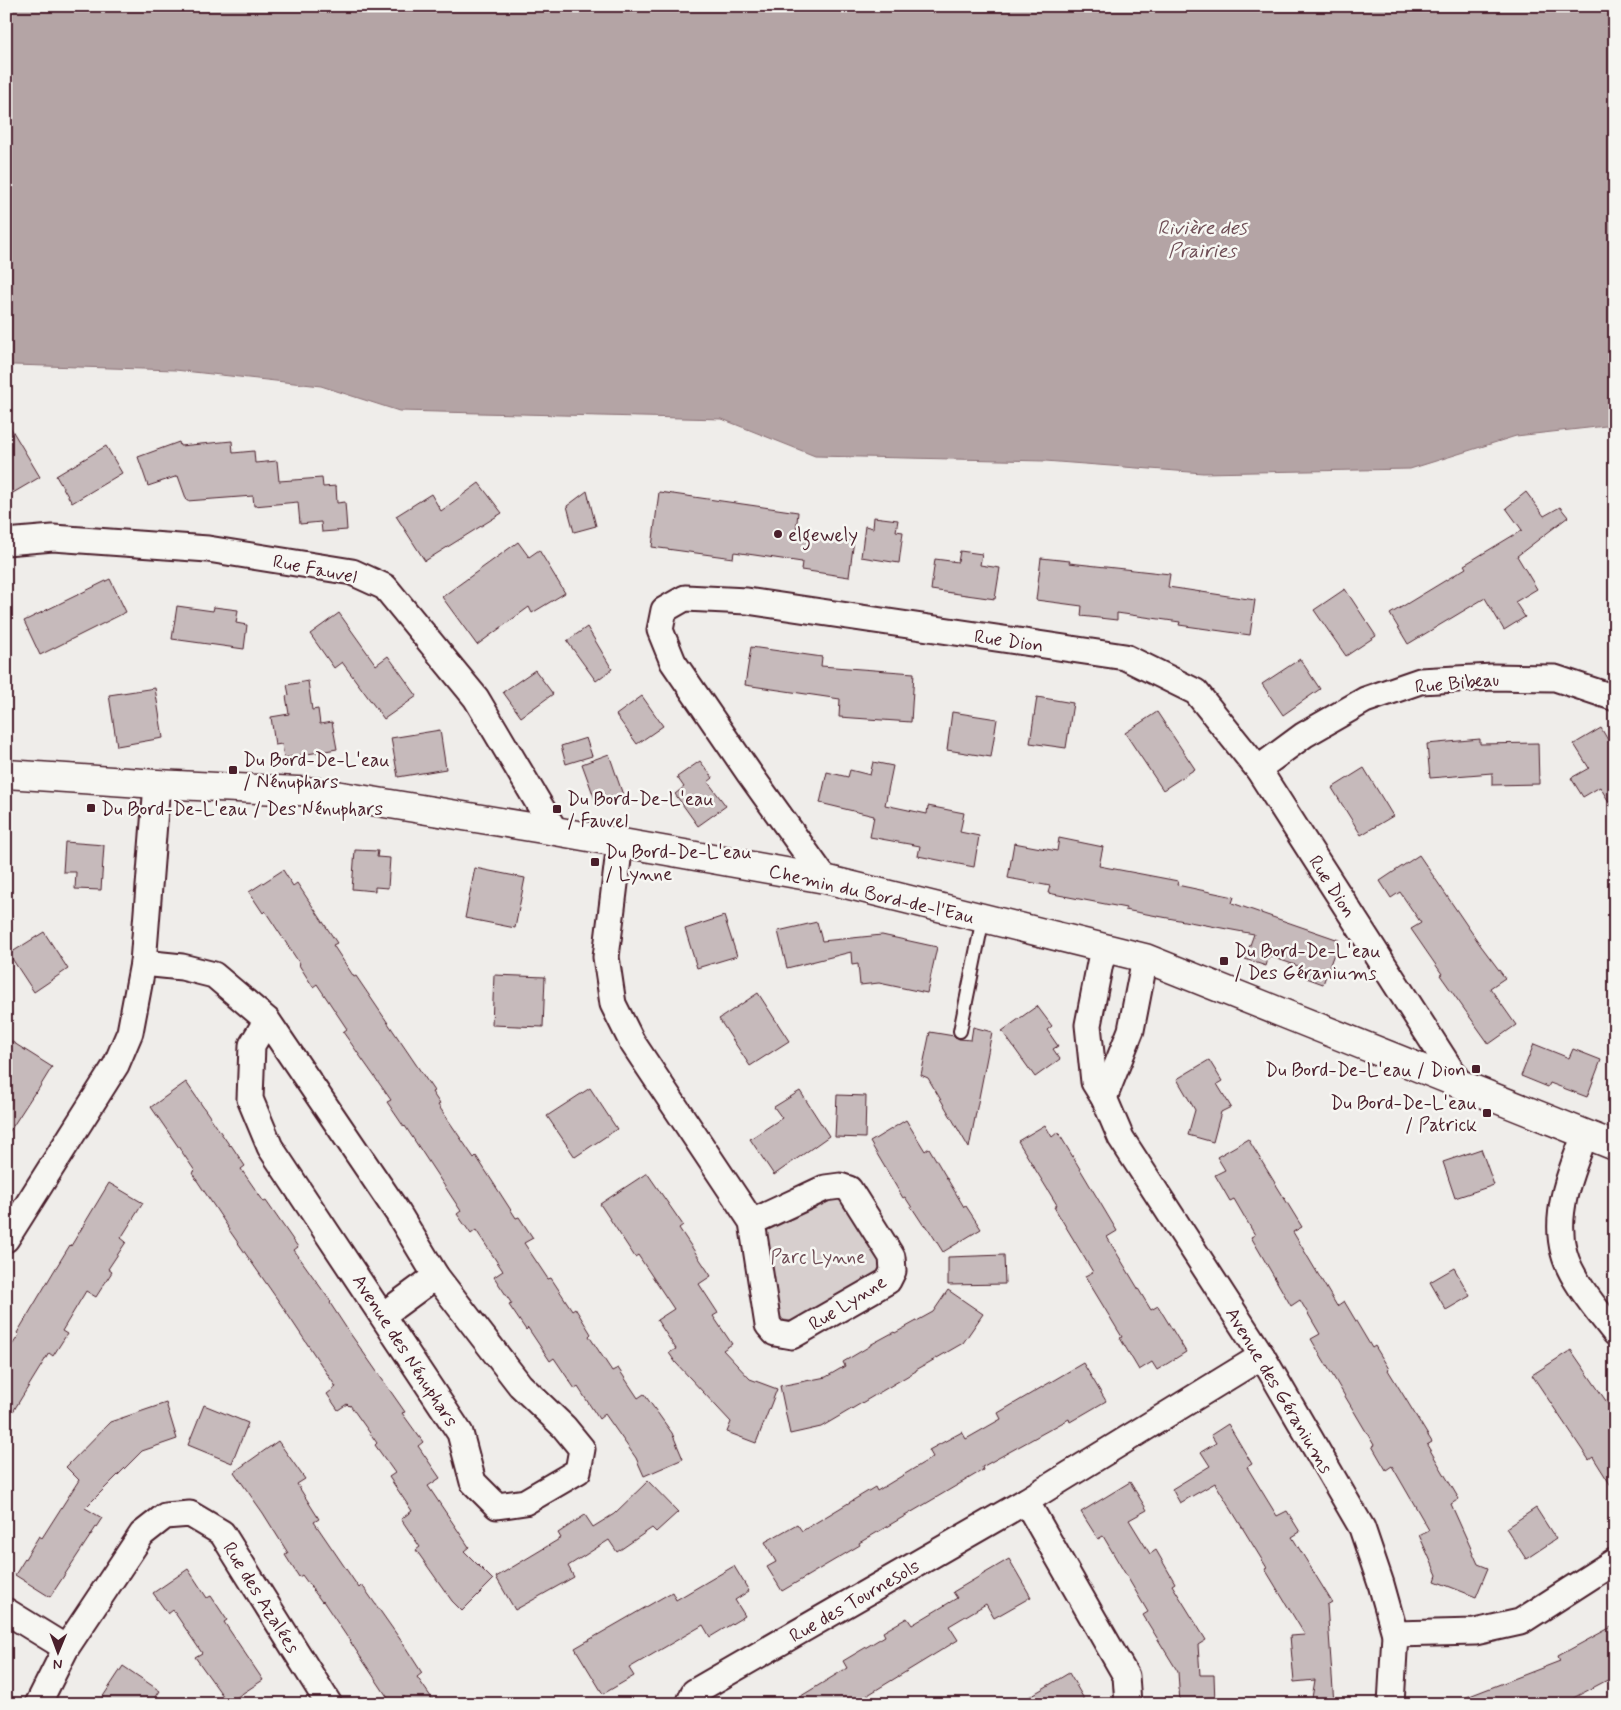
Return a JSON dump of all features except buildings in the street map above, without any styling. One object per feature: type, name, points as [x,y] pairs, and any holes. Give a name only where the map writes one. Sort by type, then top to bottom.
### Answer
[{"type":"street","name":"Rue Fauvel","points":[[6,542],[53,538],[208,549],[352,572],[385,587],[476,698],[555,831]]},
{"type":"street","name":"Rue Dion","points":[[825,879],[749,773],[674,662],[660,630],[664,610],[685,598],[747,601],[1125,657],[1196,692],[1258,769],[1460,1084]]},
{"type":"street","name":"Rue Bibeau","points":[[1258,769],[1304,735],[1365,700],[1420,682],[1493,677],[1555,678],[1615,698]]},
{"type":"street","name":"Chemin du Bord-de-l'Eau","points":[[6,774],[317,792],[555,831],[825,879],[1145,958],[1615,1146]]},
{"type":"street","points":[[6,1239],[116,1065],[130,1032],[142,963],[157,784]]},
{"type":"street","name":"Rue Lynne","points":[[620,843],[606,957],[613,1004],[632,1042],[752,1222],[768,1325],[775,1333],[792,1336],[888,1281],[893,1271],[892,1256],[849,1189],[840,1186],[825,1188],[752,1222]]},
{"type":"street","name":"Avenue des Géraniums","points":[[1106,949],[1100,963],[1088,1025],[1094,1082],[1104,1098],[1121,1138],[1262,1356],[1362,1528],[1395,1634],[1391,1704]]},
{"type":"street","points":[[1104,1098],[1132,1030],[1145,958]]},
{"type":"street","name":"Avenue des Nénuphars","points":[[142,963],[182,967],[214,975],[267,1020],[398,1213],[436,1276],[520,1386],[564,1427],[582,1449],[578,1471],[525,1502],[497,1506],[473,1482],[460,1433],[270,1147],[250,1100],[252,1045],[267,1020]]},
{"type":"street","points":[[1585,1135],[1570,1172],[1563,1202],[1560,1230],[1562,1246],[1577,1282],[1615,1333]]},
{"type":"street","points":[[383,1315],[436,1276]]},
{"type":"street","name":"Rue des Tournesols","points":[[688,1704],[694,1692],[1026,1501],[1262,1356]]},
{"type":"street","points":[[1026,1501],[1126,1676],[1128,1704]]},
{"type":"street","name":"Rue des Azalées","points":[[38,1704],[66,1648],[142,1534],[164,1516],[190,1514],[222,1533],[329,1704]]},
{"type":"street","points":[[1395,1634],[1475,1632],[1520,1622],[1615,1561]]},
{"type":"street","points":[[6,1611],[66,1648]]},
{"type":"lane","points":[[960,1032],[983,918]]},
{"type":"green space","name":"Parc Lynne","points":[[838,1199],[845,1201],[881,1257],[882,1269],[877,1277],[798,1322],[784,1320],[778,1314],[765,1229],[825,1200]]},
{"type":"water","name":"Rivière des Prairies","points":[[6,6],[1615,6],[1615,425],[1516,436],[1410,469],[1203,473],[1045,461],[815,456],[722,419],[399,411],[321,386],[175,370],[6,366]]},
{"type":"place","name":"elgewely","points":[[778,534]]},
{"type":"place","name":"Du Bord-De-L'eau / Nénuphars","points":[[233,770]]},
{"type":"place","name":"Du Bord-De-L'eau / Des Nénuphars","points":[[91,808]]},
{"type":"place","name":"Du Bord-De-L'eau / Fauvel","points":[[557,809]]},
{"type":"place","name":"Du Bord-De-L'eau / Lynne","points":[[595,862]]},
{"type":"place","name":"Du Bord-De-L'eau / Des Géraniums","points":[[1224,961]]},
{"type":"place","name":"Du Bord-De-L'eau / Dion","points":[[1476,1069]]},
{"type":"place","name":"Du Bord-De-L'eau / Patrick","points":[[1487,1113]]}]
